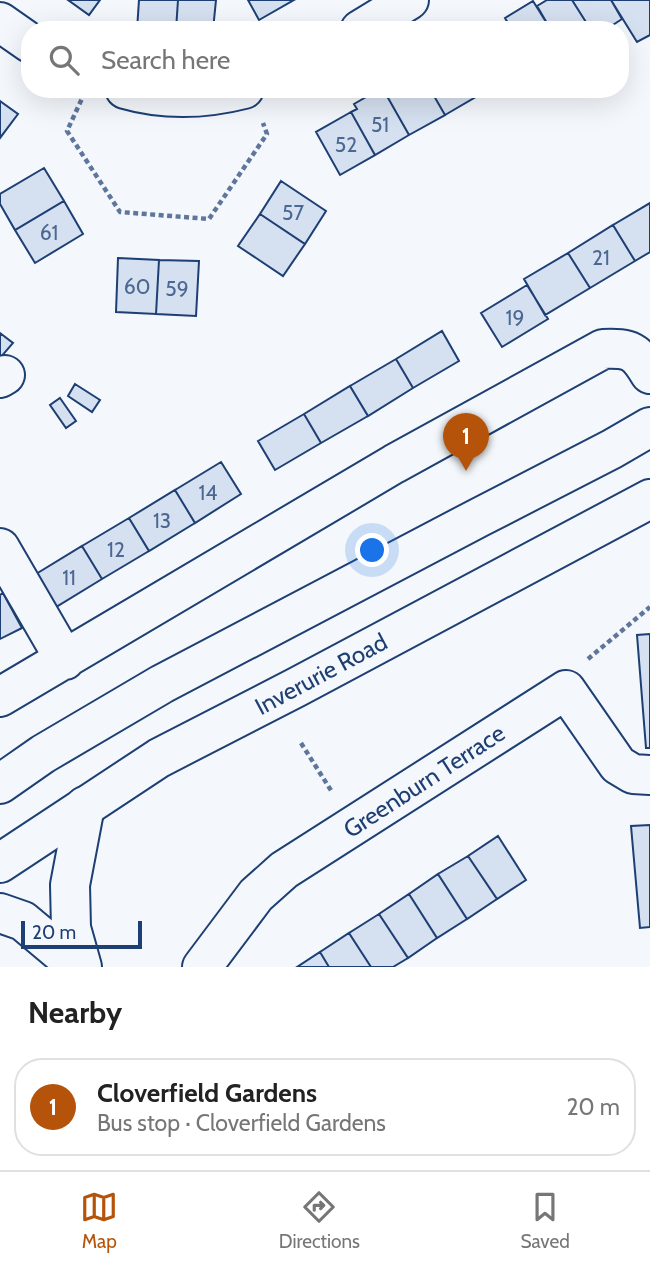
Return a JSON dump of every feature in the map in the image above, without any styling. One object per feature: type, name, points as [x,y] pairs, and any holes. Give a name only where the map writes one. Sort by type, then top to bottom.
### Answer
[{"type":"street","points":[[375,21],[409,0]]},
{"type":"street","points":[[0,22],[21,37]]},
{"type":"street","points":[[0,697],[394,464],[603,349],[622,348],[647,356]]},
{"type":"street","points":[[0,784],[43,754],[162,684],[650,428]]},
{"type":"street","name":"Inverurie Road","points":[[0,863],[159,758],[650,499]]},
{"type":"street","points":[[0,548],[65,660]]},
{"type":"street","points":[[566,690],[618,765],[633,774],[650,775]]},
{"type":"street","name":"Greenburn Terrace","points":[[202,967],[257,895],[284,870],[566,690]]},
{"type":"street","points":[[80,967],[71,929],[70,885],[85,806]]},
{"type":"street","points":[[0,913],[23,921],[80,967]]},
{"type":"path","points":[[82,98],[66,131],[120,212],[209,219],[267,134],[251,100]]},
{"type":"path","points":[[566,690],[579,665],[650,607]]},
{"type":"path","points":[[301,743],[354,826]]},
{"type":"building","points":[[68,0],[100,0],[89,15]]},
{"type":"building","points":[[139,0],[178,0],[177,21],[138,21]]},
{"type":"building","points":[[178,0],[216,0],[214,21],[177,21]]},
{"type":"building","points":[[248,0],[294,0],[259,20]]},
{"type":"building","points":[[547,0],[572,0],[585,21],[546,21],[537,6]]},
{"type":"building","points":[[572,0],[611,0],[622,19],[619,21],[585,21]]},
{"type":"building","points":[[611,0],[650,0],[650,35],[637,42],[629,29],[629,21],[624,21]]},
{"type":"building","points":[[533,1],[545,21],[507,21],[505,18]]},
{"type":"building","points":[[364,98],[388,98],[409,135],[375,155],[351,112],[357,109],[354,104]]},
{"type":"building","points":[[388,98],[435,98],[445,115],[409,135]]},
{"type":"building","points":[[435,98],[474,98],[445,115]]},
{"type":"building","points":[[0,101],[18,114],[0,138]]},
{"type":"building","points":[[351,112],[375,155],[340,175],[316,132]]},
{"type":"building","points":[[44,168],[64,201],[15,230],[0,204],[0,194]]},
{"type":"building","points":[[281,181],[326,211],[305,244],[260,214]]},
{"type":"building","points":[[64,201],[83,234],[35,263],[15,230]]},
{"type":"building","points":[[650,203],[650,252],[635,261],[613,225]]},
{"type":"building","points":[[260,214],[305,244],[283,276],[238,246]]},
{"type":"building","points":[[613,225],[635,261],[590,288],[568,253]]},
{"type":"building","points":[[568,253],[590,288],[545,315],[524,279]]},
{"type":"building","points":[[118,258],[159,260],[156,314],[116,312]]},
{"type":"building","points":[[159,260],[199,261],[196,316],[156,314]]},
{"type":"building","points":[[527,285],[548,319],[502,347],[481,313]]},
{"type":"building","points":[[442,331],[459,361],[413,388],[396,359]]},
{"type":"building","points":[[0,333],[13,343],[0,358]]},
{"type":"building","points":[[396,359],[413,388],[368,416],[350,386]]},
{"type":"building","points":[[75,384],[100,400],[92,412],[68,396]]},
{"type":"building","points":[[350,386],[368,416],[321,443],[304,414]]},
{"type":"building","points":[[60,398],[76,421],[66,428],[50,405]]},
{"type":"building","points":[[304,414],[321,443],[275,470],[258,441]]},
{"type":"building","points":[[221,462],[241,494],[195,523],[175,490]]},
{"type":"building","points":[[175,490],[195,523],[149,551],[129,518]]},
{"type":"building","points":[[129,518],[149,551],[102,579],[82,546]]},
{"type":"building","points":[[82,546],[102,579],[56,607],[36,574]]},
{"type":"building","points":[[3,593],[22,628],[0,639],[0,595]]},
{"type":"building","points":[[650,634],[650,748],[646,748],[637,635]]},
{"type":"building","points":[[650,825],[650,927],[640,928],[631,826]]},
{"type":"building","points":[[498,836],[526,880],[497,899],[468,856]]},
{"type":"building","points":[[468,856],[497,899],[467,919],[438,874]]},
{"type":"building","points":[[438,874],[467,919],[437,938],[409,894]]},
{"type":"building","points":[[409,894],[437,938],[408,958],[379,914]]},
{"type":"building","points":[[379,914],[408,958],[393,967],[371,967],[349,933]]},
{"type":"building","points":[[349,933],[371,967],[329,967],[320,952]]},
{"type":"building","points":[[320,952],[329,967],[297,967]]},
{"type":"place","name":"Cloverfield Gardens","points":[[466,471]]}]
